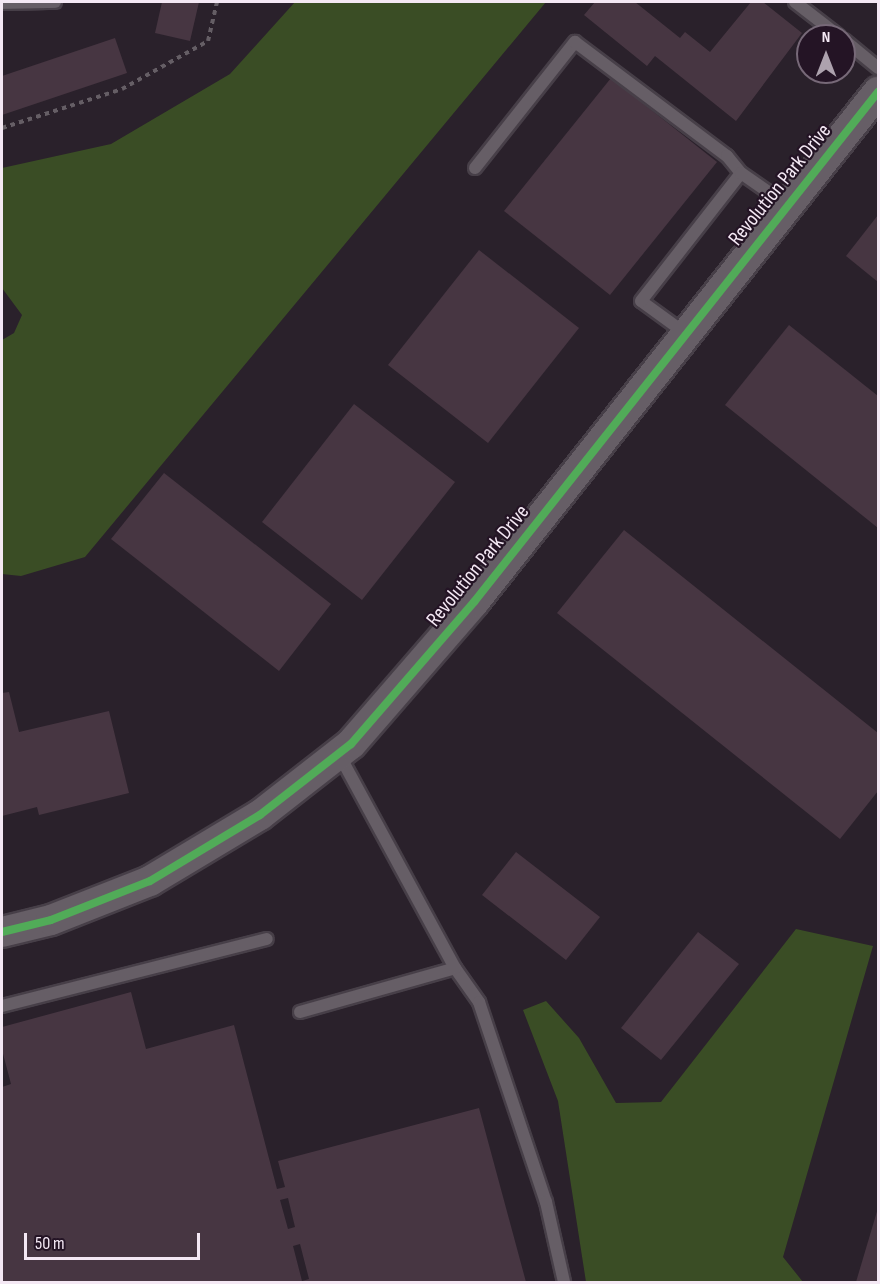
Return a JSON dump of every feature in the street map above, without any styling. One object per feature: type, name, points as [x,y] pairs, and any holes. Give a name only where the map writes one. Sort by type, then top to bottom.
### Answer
[{"type":"street","name":"Revolution Park Drive","points":[[2,932],[51,920],[150,881],[260,815],[339,754],[474,602],[685,333],[879,92]]},
{"type":"lane","points":[[2,3],[56,2]]},
{"type":"lane","points":[[795,2],[823,24]]},
{"type":"lane","points":[[475,168],[575,42],[727,156],[741,173],[787,205]]},
{"type":"lane","points":[[856,50],[879,68]]},
{"type":"lane","points":[[685,333],[641,301],[741,173]]},
{"type":"lane","points":[[339,754],[455,968],[479,1002],[546,1202],[564,1282]]},
{"type":"lane","points":[[2,1006],[267,939]]},
{"type":"lane","points":[[300,1012],[455,968]]},
{"type":"path","points":[[2,128],[122,89],[208,41],[217,2]]},
{"type":"green space","points":[[295,2],[546,2],[85,557],[21,576],[2,574],[2,340],[14,333],[22,315],[2,288],[2,168],[111,144],[230,74]]},
{"type":"green space","points":[[796,929],[873,946],[783,1257],[803,1282],[586,1282],[558,1101],[523,1010],[546,1001],[579,1038],[616,1103],[661,1102]]},
{"type":"building","points":[[162,2],[199,2],[190,41],[155,33]]},
{"type":"building","points":[[595,2],[635,2],[680,38],[685,32],[710,52],[751,2],[763,2],[796,28],[796,41],[736,121],[655,56],[647,66],[584,15]]},
{"type":"building","points":[[115,38],[127,73],[2,115],[2,76]]},
{"type":"building","points":[[611,78],[717,162],[610,295],[504,211]]},
{"type":"building","points":[[878,215],[878,282],[846,256]]},
{"type":"building","points":[[479,250],[579,328],[488,443],[388,365]]},
{"type":"building","points":[[789,325],[878,396],[878,528],[725,405]]},
{"type":"building","points":[[354,404],[455,482],[362,600],[262,522]]},
{"type":"building","points":[[164,473],[331,604],[279,671],[111,539]]},
{"type":"building","points":[[624,530],[878,733],[878,791],[840,839],[557,613]]},
{"type":"building","points":[[9,692],[19,732],[109,711],[129,793],[39,815],[37,807],[2,816],[2,693]]},
{"type":"building","points":[[516,852],[600,917],[566,960],[482,895]]},
{"type":"building","points":[[698,932],[739,964],[661,1060],[621,1028]]},
{"type":"building","points":[[131,992],[146,1049],[234,1025],[277,1189],[285,1187],[278,1161],[479,1108],[526,1282],[2,1282],[2,1087],[11,1084],[2,1050],[2,1027]],"holes":[[[288,1198],[295,1227],[288,1229],[280,1200]],[[300,1244],[309,1279],[302,1281],[293,1246]]]},
{"type":"building","points":[[878,1208],[878,1282],[856,1282]]},
{"type":"cycle path","points":[[2,932],[51,920],[150,881],[260,815],[351,744],[474,602],[878,92]]}]
